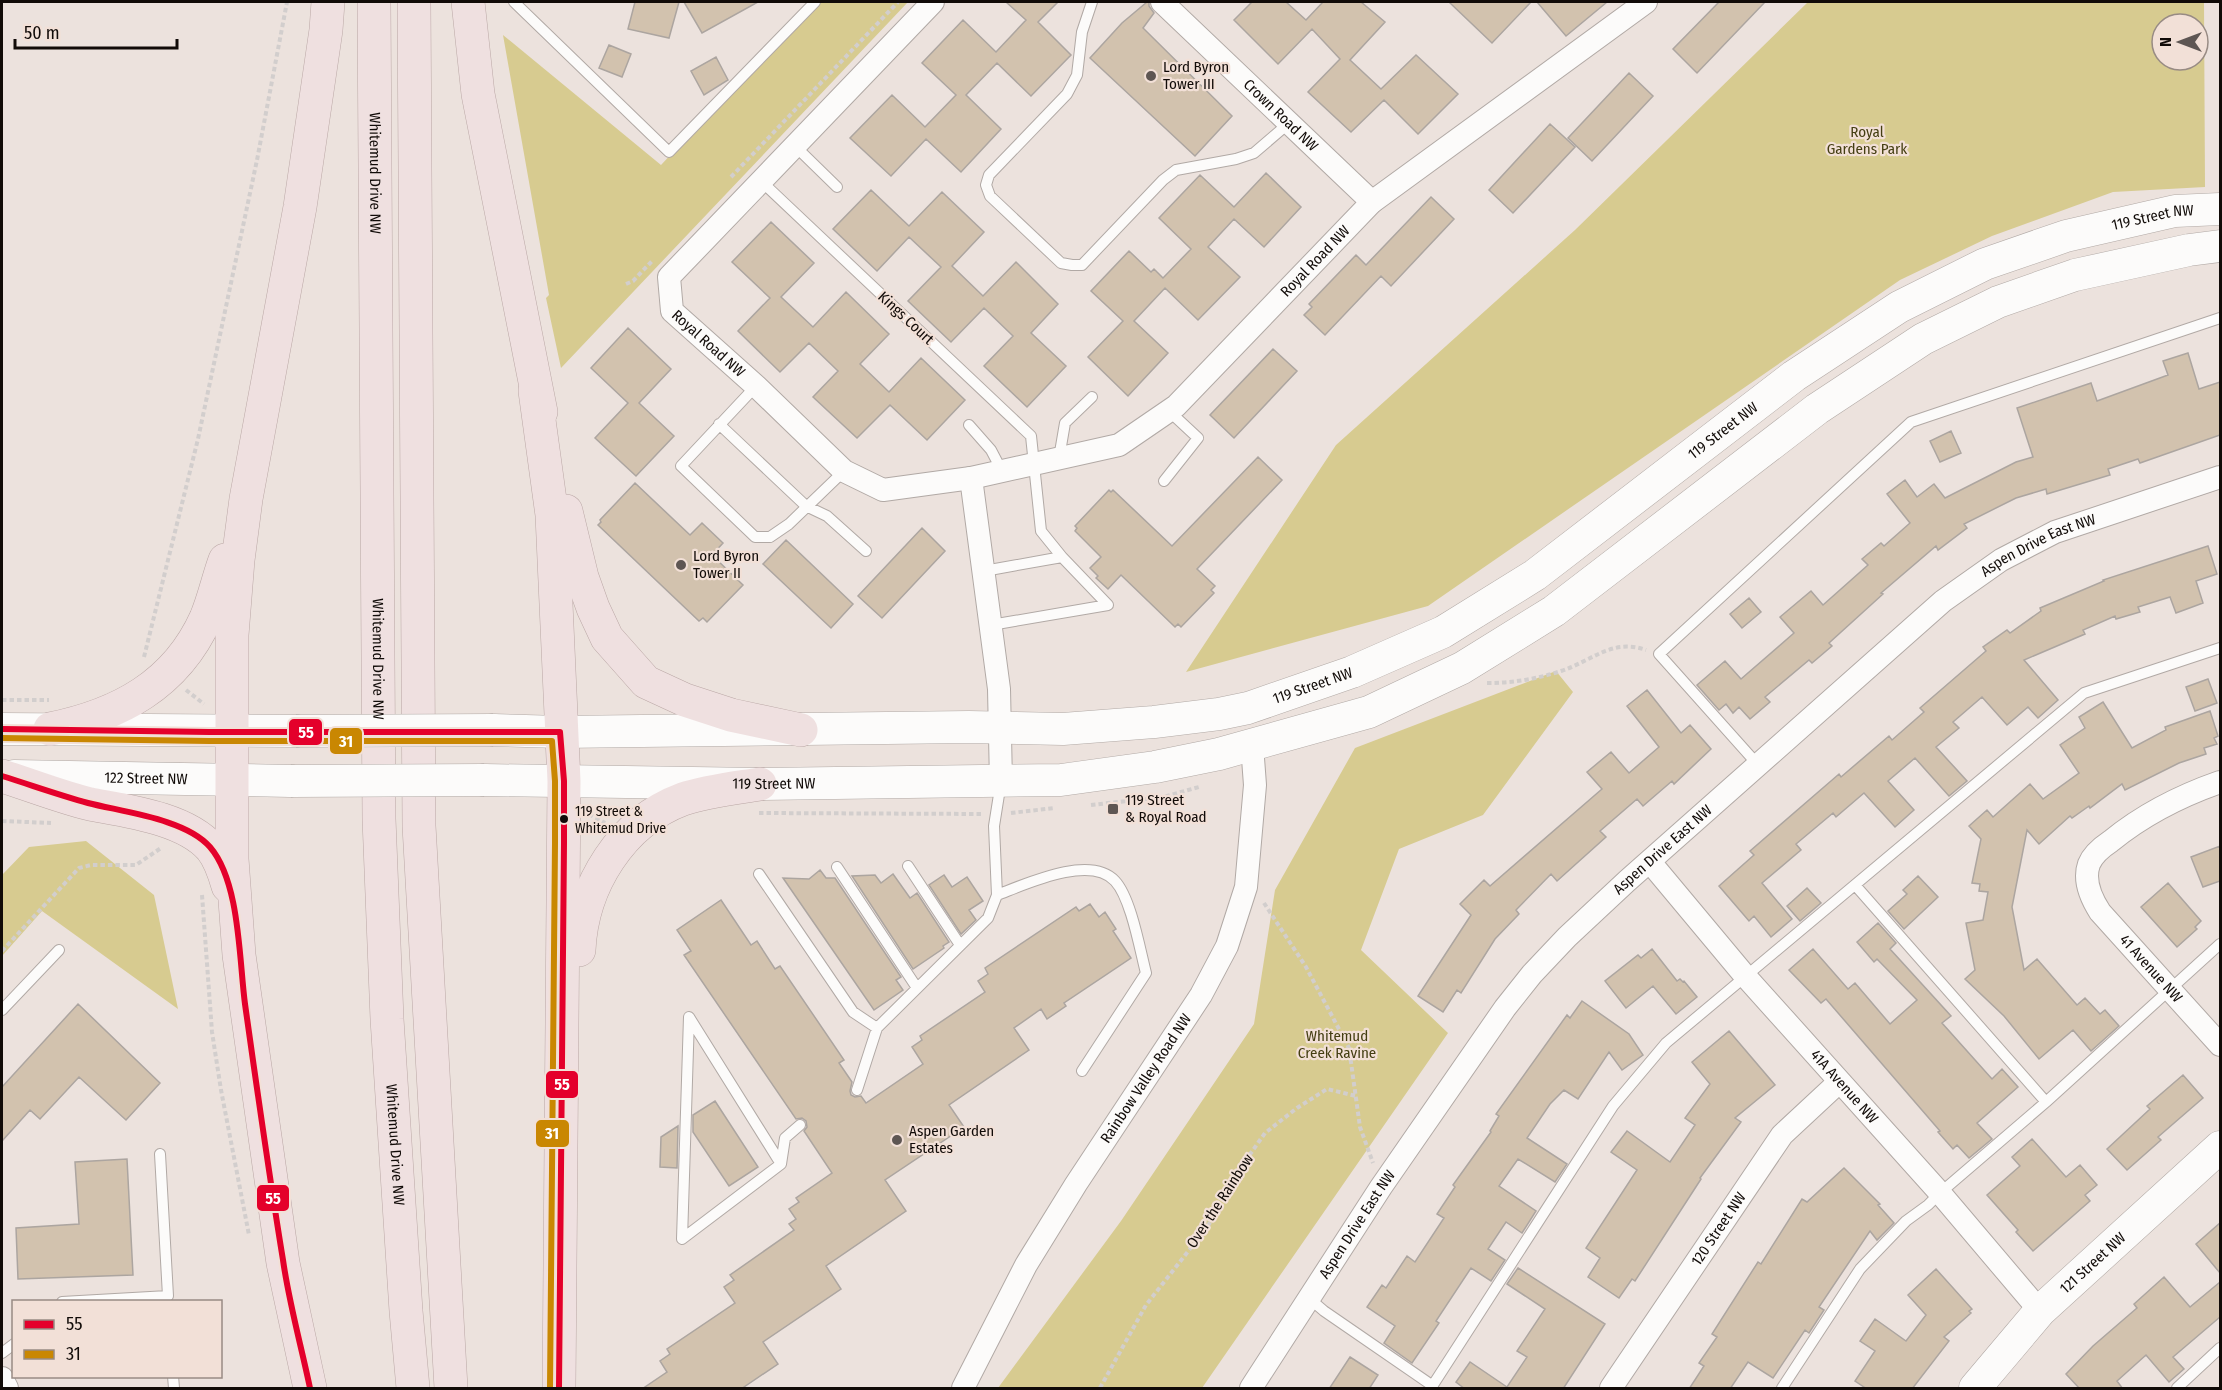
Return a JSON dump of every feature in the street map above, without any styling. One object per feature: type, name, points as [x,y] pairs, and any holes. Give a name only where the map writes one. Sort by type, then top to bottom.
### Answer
[{"type":"highway","points":[[310,1389],[283,1263],[245,1002],[234,906],[232,634],[246,499],[300,207],[326,30],[328,2]]},
{"type":"highway","name":"Whitemud Drive NW","points":[[374,2],[379,819],[387,1019],[413,1389]]},
{"type":"highway","points":[[414,2],[419,826],[451,1389]]},
{"type":"highway","points":[[468,2],[478,94],[535,391],[552,515],[564,781],[559,1389]]},
{"type":"highway","points":[[535,391],[582,577],[593,608],[608,638],[646,682],[685,700],[722,712],[801,730]]},
{"type":"highway","points":[[54,714],[95,718],[134,700],[167,674],[182,657],[206,618],[246,499]]},
{"type":"highway","points":[[2,776],[88,803],[136,813],[190,832],[201,839],[222,865],[234,906]]},
{"type":"highway","points":[[560,1137],[580,937],[589,897],[597,878],[625,838],[663,809],[684,799],[760,784]]},
{"type":"main road","name":"119 Street NW","points":[[232,732],[1064,729],[1154,722],[1248,708],[1352,672],[1443,632],[1535,575],[1794,376],[1899,307],[1985,264],[2066,236],[2175,211],[2220,209]]},
{"type":"main road","name":"119 Street NW","points":[[291,781],[484,780],[760,784],[1061,780],[1155,767],[1252,745],[1369,711],[1462,668],[1554,611],[1817,409],[1923,339],[1998,302],[2075,275],[2189,250],[2220,246]]},
{"type":"main road","points":[[1248,708],[1252,745]]},
{"type":"main road","points":[[2,729],[54,714],[232,732]]},
{"type":"main road","name":"122 Street NW","points":[[2,776],[291,781]]},
{"type":"main road","name":"121 Street NW","points":[[1975,1389],[2040,1311],[2220,1147]]},
{"type":"street","name":"Royal Road NW","points":[[933,2],[669,277],[672,311],[756,386],[844,471],[884,490],[971,478],[1119,445],[1176,406],[1372,202],[1646,2]]},
{"type":"street","name":"Crown Road NW","points":[[1162,2],[1372,202]]},
{"type":"street","name":"Aspen Drive East NW","points":[[1251,1389],[1381,1187],[1505,1008],[1532,974],[1567,937],[1944,601],[2001,560],[2055,532],[2220,477]]},
{"type":"street","points":[[971,478],[999,689],[1000,782]]},
{"type":"street","name":"Rainbow Valley Road NW","points":[[963,1389],[1026,1264],[1201,995],[1227,946],[1246,887],[1255,785],[1252,745]]},
{"type":"street","name":"41 Avenue NW","points":[[2220,782],[2157,809],[2124,830],[2094,855],[2089,864],[2087,886],[2100,912],[2220,1045]]},
{"type":"street","name":"41A Avenue NW","points":[[1650,862],[1746,977],[1940,1192],[2040,1311]]},
{"type":"street","name":"120 Street NW","points":[[1611,1389],[1782,1135],[1839,1082]]},
{"type":"street","points":[[2,1378],[7,1389]]},
{"type":"lane","points":[[514,2],[669,152],[815,2]]},
{"type":"lane","points":[[1092,2],[1082,32],[1077,75],[1067,94],[989,175],[986,185],[990,196],[1061,263],[1072,266],[1082,265],[1163,180],[1176,170],[1236,159],[1254,153],[1290,123]]},
{"type":"lane","points":[[795,146],[837,187]]},
{"type":"lane","name":"Kings Court","points":[[761,181],[1031,436],[1041,531],[1062,557],[1108,605],[991,625]]},
{"type":"lane","points":[[1759,766],[1659,654],[1911,422],[2220,318]]},
{"type":"lane","points":[[756,386],[681,466],[755,537],[770,537],[789,524],[844,471]]},
{"type":"lane","points":[[1059,459],[1065,423],[1092,397]]},
{"type":"lane","points":[[1164,481],[1198,438],[1169,411]]},
{"type":"lane","points":[[719,424],[806,506],[827,516],[866,551]]},
{"type":"lane","points":[[969,425],[991,450],[1002,471]]},
{"type":"lane","points":[[984,571],[1062,557]]},
{"type":"lane","points":[[1310,1299],[1432,1387],[1613,1106],[1666,1043],[2084,693],[2220,648]]},
{"type":"lane","points":[[857,1090],[877,1028],[988,918],[997,895],[994,826],[1000,782]]},
{"type":"lane","points":[[908,866],[960,945]]},
{"type":"lane","points":[[837,867],[917,988]]},
{"type":"lane","points":[[997,895],[1060,871],[1100,871],[1116,882],[1130,910],[1146,974],[1082,1071]]},
{"type":"lane","points":[[759,874],[853,1012],[877,1028]]},
{"type":"lane","points":[[1855,885],[2046,1102]]},
{"type":"lane","points":[[1782,1389],[1860,1269],[1906,1221],[1928,1205],[1940,1192],[2046,1102],[2220,944]]},
{"type":"lane","points":[[2,1010],[59,950]]},
{"type":"lane","points":[[781,1164],[689,1017],[682,1239],[781,1164],[785,1138],[800,1125]]},
{"type":"lane","points":[[133,1300],[168,1299],[160,1154]]},
{"type":"lane","points":[[2176,1389],[2220,1348]]},
{"type":"path","points":[[143,662],[198,439],[257,160],[287,2]]},
{"type":"path","points":[[729,179],[898,2]]},
{"type":"path","points":[[627,284],[633,281],[657,256]]},
{"type":"path","points":[[1480,683],[1519,681],[1562,671],[1611,648],[1640,648],[1659,654]]},
{"type":"path","points":[[2,700],[54,714]]},
{"type":"path","points":[[2,951],[78,868],[92,865],[136,865],[164,845]]},
{"type":"path","points":[[201,892],[212,1032],[251,1242]]},
{"type":"path","points":[[1262,900],[1306,967],[1349,1048],[1360,1127],[1381,1187]]},
{"type":"path","name":"Over the Rainbow","points":[[1100,1389],[1146,1305],[1208,1226],[1232,1180],[1265,1133],[1297,1108],[1327,1089],[1356,1096]]},
{"type":"green space","points":[[815,2],[908,2],[561,368],[546,298],[549,295],[503,35],[661,165]]},
{"type":"green space","name":"Royal Gardens Park","points":[[1808,2],[2204,2],[2204,12],[2150,12],[2150,72],[2204,72],[2205,187],[2113,192],[1992,236],[1900,280],[1428,606],[1186,672],[1336,445],[1575,230]]},
{"type":"green space","name":"Whitemud Creek Ravine","points":[[1556,671],[1573,692],[1483,815],[1399,849],[1361,950],[1448,1033],[1202,1388],[998,1388],[1121,1221],[1254,1024],[1275,890],[1355,748]]},
{"type":"green space","points":[[86,841],[154,895],[178,1009],[42,911],[2,956],[2,875],[29,847]]},
{"type":"building","points":[[635,2],[679,2],[669,38],[628,29]]},
{"type":"building","points":[[684,2],[758,2],[702,33]]},
{"type":"building","points":[[1006,2],[1058,2],[1038,22],[1071,55],[1031,96],[997,63],[966,95],[1001,129],[961,172],[926,139],[891,176],[850,138],[892,95],[925,127],[956,95],[922,63],[963,20],[996,52],[1026,20]]},
{"type":"building","name":"Lord Byron Tower III","points":[[1147,2],[1154,13],[1143,28],[1232,116],[1195,156],[1090,58],[1122,23]]},
{"type":"building","points":[[1252,2],[1286,2],[1306,20],[1323,2],[1361,2],[1385,22],[1350,60],[1381,89],[1416,55],[1458,94],[1418,134],[1384,100],[1351,132],[1308,92],[1340,59],[1312,29],[1278,64],[1234,20]]},
{"type":"building","points":[[1449,2],[1531,2],[1492,43]]},
{"type":"building","points":[[1537,2],[1607,2],[1566,36]]},
{"type":"building","points":[[1719,2],[1765,2],[1697,73],[1673,49]]},
{"type":"building","points":[[609,45],[631,54],[622,77],[599,68]]},
{"type":"building","points":[[716,57],[728,80],[704,95],[691,71]]},
{"type":"building","points":[[1629,73],[1653,96],[1592,161],[1568,138]]},
{"type":"building","points":[[1550,124],[1575,147],[1513,213],[1489,190]]},
{"type":"building","points":[[1266,173],[1301,207],[1264,247],[1234,219],[1208,247],[1240,277],[1198,320],[1165,288],[1134,321],[1168,353],[1128,396],[1088,357],[1123,321],[1091,291],[1129,251],[1151,272],[1154,269],[1163,278],[1191,249],[1159,218],[1200,175],[1234,207]]},
{"type":"building","points":[[871,190],[909,226],[942,192],[984,232],[952,266],[983,296],[1016,262],[1058,304],[1031,333],[1066,366],[1027,407],[984,366],[1013,336],[984,308],[951,342],[908,301],[941,267],[909,237],[877,271],[833,229]]},
{"type":"building","points":[[1431,197],[1454,219],[1391,286],[1381,276],[1325,335],[1304,315],[1312,307],[1309,304],[1356,255],[1366,265]]},
{"type":"building","points":[[771,222],[814,263],[781,297],[813,327],[846,292],[889,334],[860,364],[889,392],[921,358],[965,400],[927,440],[890,405],[857,438],[813,397],[838,371],[809,343],[780,372],[738,331],[770,298],[732,262]]},
{"type":"building","points":[[628,328],[671,369],[639,403],[674,436],[636,476],[595,438],[628,403],[591,368]]},
{"type":"building","points":[[1273,349],[1297,371],[1234,438],[1210,415]]},
{"type":"building","points":[[2188,353],[2199,389],[2220,382],[2220,435],[2140,463],[2138,459],[2108,469],[2110,475],[2047,494],[2046,489],[2016,498],[1964,524],[1967,528],[1938,550],[1936,546],[1881,593],[1883,594],[1829,643],[1832,646],[1812,663],[1809,660],[1765,697],[1770,702],[1750,719],[1739,707],[1733,713],[1726,704],[1719,710],[1697,685],[1725,661],[1741,679],[1794,633],[1780,617],[1811,591],[1823,605],[1868,565],[1862,559],[1881,543],[1884,546],[1910,523],[1887,494],[1905,480],[1917,497],[1934,484],[1945,498],[2016,462],[2033,457],[2017,408],[2091,383],[2097,401],[2168,375],[2163,361]]},
{"type":"building","points":[[1951,431],[1961,453],[1940,462],[1930,441]]},
{"type":"building","points":[[1258,457],[1282,480],[1197,569],[1215,586],[1211,590],[1214,593],[1181,627],[1178,624],[1175,627],[1121,575],[1108,589],[1096,578],[1098,576],[1090,568],[1101,557],[1075,531],[1077,528],[1075,526],[1109,490],[1111,492],[1113,490],[1172,546]]},
{"type":"building","name":"Lord Byron Tower II","points":[[635,483],[690,535],[702,523],[723,543],[712,555],[743,585],[707,622],[703,618],[699,621],[598,525],[600,520]]},
{"type":"building","points":[[922,528],[945,551],[882,618],[858,596]]},
{"type":"building","points":[[786,540],[853,604],[831,628],[763,564]]},
{"type":"building","points":[[2208,546],[2217,574],[2196,581],[2203,603],[2176,613],[2170,597],[2138,607],[2140,612],[2116,619],[2115,616],[2083,630],[2085,634],[2024,660],[2058,700],[2038,718],[2028,707],[2007,725],[1982,697],[1953,722],[1959,728],[1936,747],[1967,781],[1949,796],[1915,758],[1888,781],[1914,810],[1895,827],[1864,793],[1836,817],[1833,813],[1796,844],[1801,850],[1762,883],[1792,919],[1771,937],[1754,916],[1749,921],[1719,886],[1754,855],[1750,851],[1839,774],[1841,777],[1889,736],[1892,740],[1924,712],[1920,708],[1986,651],[1983,647],[2007,630],[2010,633],[2041,611],[2040,608],[2103,580]]},
{"type":"building","points":[[1749,598],[1761,612],[1742,628],[1730,614]]},
{"type":"building","points":[[2208,679],[2217,703],[2195,711],[2186,687]]},
{"type":"building","points":[[1647,690],[1681,733],[1690,725],[1711,749],[1674,784],[1672,781],[1643,806],[1637,799],[1600,831],[1606,837],[1557,881],[1551,874],[1516,910],[1519,914],[1495,939],[1461,993],[1457,990],[1443,1012],[1418,996],[1471,915],[1460,904],[1484,880],[1490,886],[1602,789],[1587,772],[1611,752],[1629,773],[1659,747],[1627,706]]},
{"type":"building","points":[[2103,702],[2132,748],[2166,730],[2165,727],[2210,711],[2218,736],[2214,738],[2217,744],[2204,748],[2206,754],[2179,763],[2125,790],[2122,784],[2090,808],[2089,806],[2072,818],[2070,816],[2039,844],[2027,830],[2012,907],[2024,970],[2037,959],[2077,1005],[2085,998],[2100,1014],[2105,1010],[2119,1026],[2091,1051],[2073,1030],[2039,1059],[2004,1016],[1965,979],[1975,970],[1966,923],[1983,920],[1988,892],[1979,891],[1980,884],[1972,883],[1981,839],[1969,826],[1987,810],[1993,817],[2030,784],[2043,799],[2079,773],[2060,745],[2085,728],[2079,717]]},
{"type":"building","points":[[2220,846],[2220,881],[2203,887],[2191,857]]},
{"type":"building","points":[[820,870],[826,878],[835,878],[901,977],[896,980],[903,990],[874,1010],[783,878],[809,879]]},
{"type":"building","points":[[893,874],[910,898],[917,893],[949,942],[943,946],[944,948],[913,969],[852,876],[875,875],[881,883]]},
{"type":"building","points":[[944,875],[952,887],[967,877],[983,901],[969,910],[976,920],[961,934],[929,885]]},
{"type":"building","points":[[1918,876],[1938,897],[1904,929],[1888,911],[1907,894],[1903,890]]},
{"type":"building","points":[[2168,883],[2201,921],[2195,927],[2197,929],[2177,947],[2141,907]]},
{"type":"building","points":[[1807,888],[1821,903],[1800,921],[1787,906]]},
{"type":"building","name":"Aspen Garden Estates","points":[[721,900],[751,945],[757,941],[775,969],[780,966],[844,1060],[839,1063],[852,1082],[851,1095],[861,1096],[866,1103],[923,1064],[912,1047],[922,1040],[920,1036],[985,992],[978,981],[988,974],[985,968],[1076,907],[1079,911],[1090,904],[1099,917],[1105,912],[1116,929],[1113,931],[1131,958],[1064,1003],[1066,1006],[1047,1019],[1041,1009],[1014,1028],[1029,1050],[949,1105],[964,1127],[885,1180],[906,1211],[826,1266],[841,1289],[763,1342],[778,1364],[741,1389],[642,1389],[667,1372],[660,1361],[670,1354],[667,1349],[735,1303],[724,1287],[734,1280],[730,1275],[794,1230],[789,1224],[796,1219],[789,1209],[799,1202],[796,1198],[832,1173],[804,1131],[807,1127],[806,1121],[802,1118],[796,1119],[684,955],[691,951],[677,930]]},
{"type":"building","points":[[1878,923],[1896,943],[1890,949],[1951,1016],[1942,1023],[1992,1079],[2002,1069],[2018,1087],[1977,1123],[1992,1139],[1969,1158],[1957,1145],[1953,1149],[1826,999],[1821,1003],[1789,970],[1813,949],[1848,989],[1855,983],[1890,1024],[1917,1000],[1877,959],[1874,962],[1857,942]]},
{"type":"building","points":[[1652,949],[1677,981],[1680,979],[1684,981],[1697,997],[1676,1014],[1653,986],[1626,1008],[1605,981],[1638,955],[1641,958]]},
{"type":"building","points":[[1582,1001],[1629,1034],[1643,1055],[1622,1070],[1609,1052],[1578,1099],[1564,1090],[1550,1104],[1527,1138],[1567,1164],[1555,1182],[1518,1159],[1499,1186],[1536,1211],[1522,1233],[1506,1222],[1488,1249],[1505,1260],[1491,1281],[1471,1268],[1436,1321],[1439,1323],[1412,1363],[1384,1343],[1395,1326],[1367,1307],[1382,1285],[1386,1288],[1407,1256],[1415,1262],[1444,1218],[1437,1214],[1455,1187],[1453,1185],[1491,1132],[1499,1116],[1496,1114],[1567,1015],[1570,1018]]},
{"type":"building","points":[[78,1004],[160,1083],[126,1120],[79,1077],[40,1119],[30,1110],[2,1141],[2,1087]]},
{"type":"building","points":[[1729,1031],[1775,1085],[1735,1118],[1741,1122],[1700,1178],[1635,1281],[1632,1279],[1619,1298],[1588,1277],[1600,1258],[1586,1248],[1637,1170],[1611,1152],[1627,1131],[1670,1162],[1695,1125],[1685,1118],[1710,1084],[1692,1062]]},
{"type":"building","points":[[2183,1075],[2203,1098],[2158,1137],[2161,1140],[2127,1170],[2107,1149],[2150,1109],[2147,1106]]},
{"type":"building","points":[[715,1101],[758,1167],[729,1186],[693,1132],[693,1115]]},
{"type":"building","points":[[678,1126],[677,1168],[660,1167],[661,1137]]},
{"type":"building","points":[[2032,1139],[2066,1177],[2080,1165],[2097,1185],[2085,1195],[2090,1201],[2033,1251],[1987,1195],[2020,1166],[2012,1157]]},
{"type":"building","points":[[127,1159],[133,1275],[18,1279],[16,1228],[79,1224],[75,1162]]},
{"type":"building","points":[[1844,1168],[1880,1204],[1878,1205],[1894,1223],[1877,1240],[1870,1231],[1819,1307],[1824,1310],[1809,1333],[1805,1330],[1773,1378],[1748,1362],[1730,1389],[1689,1389],[1704,1366],[1699,1363],[1717,1337],[1712,1334],[1758,1262],[1761,1264],[1802,1199],[1807,1202]]},
{"type":"building","points":[[2220,1223],[2220,1273],[2196,1244]]},
{"type":"building","points":[[1518,1268],[1605,1324],[1563,1389],[1465,1389],[1456,1382],[1470,1362],[1507,1387],[1527,1357],[1517,1351],[1545,1309],[1507,1284]]},
{"type":"building","points":[[1936,1269],[1972,1309],[1969,1311],[1971,1313],[1944,1337],[1949,1341],[1912,1389],[1867,1389],[1855,1381],[1875,1351],[1860,1341],[1875,1319],[1906,1341],[1926,1315],[1908,1295]]},
{"type":"building","points":[[2164,1277],[2190,1307],[2220,1282],[2220,1317],[2173,1357],[2184,1369],[2169,1382],[2146,1355],[2117,1381],[2123,1389],[2080,1389],[2066,1374],[2093,1346],[2137,1308],[2134,1304]]},
{"type":"building","points":[[1350,1357],[1378,1375],[1369,1389],[1329,1389]]},
{"type":"transit line","name":"55","points":[[2,729],[209,732],[560,732],[564,781],[564,843],[559,1388]]},
{"type":"transit line","name":"31","points":[[2,738],[209,741],[552,741],[555,781],[555,843],[550,1388]]},
{"type":"transit line","name":"55","points":[[2,776],[88,803],[170,823],[199,837],[210,847],[220,862],[233,900],[245,1004],[288,1292],[310,1388]]},
{"type":"place","name":"Lord Byron Tower III","points":[[1151,76]]},
{"type":"place","name":"Lord Byron Tower II","points":[[681,565]]},
{"type":"place","name":"119 Street & Royal Road","points":[[1113,809]]},
{"type":"place","name":"119 Street & Whitemud Drive","points":[[564,819]]},
{"type":"place","name":"Aspen Garden Estates","points":[[897,1140]]}]
